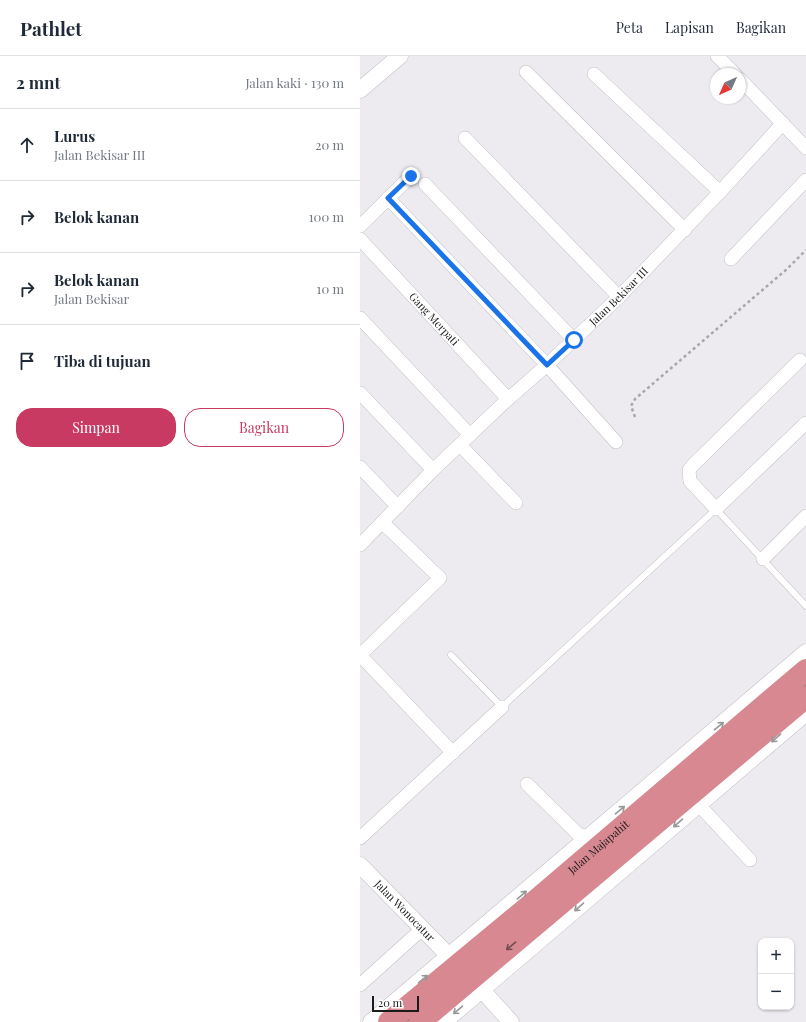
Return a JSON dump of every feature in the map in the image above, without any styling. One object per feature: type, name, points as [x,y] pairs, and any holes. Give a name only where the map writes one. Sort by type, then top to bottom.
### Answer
[{"type":"highway","name":"Jalan Majapahit","points":[[696,787],[806,670]]},
{"type":"highway","name":"Jalan Majapahit","points":[[389,1022],[660,808],[696,787],[806,697]]},
{"type":"highway","name":"Jalan Majapahit","points":[[420,1022],[660,808]]},
{"type":"street","points":[[360,90],[400,56]]},
{"type":"street","points":[[717,56],[729,68]]},
{"type":"street","points":[[526,72],[685,230]]},
{"type":"street","points":[[594,74],[720,192]]},
{"type":"street","points":[[746,85],[806,148]]},
{"type":"street","name":"Jalan Bekisar III","points":[[360,546],[470,435],[620,297],[685,230],[783,123]]},
{"type":"street","points":[[465,138],[620,297]]},
{"type":"street","points":[[360,226],[411,176]]},
{"type":"street","points":[[731,259],[806,180]]},
{"type":"street","points":[[425,184],[574,340]]},
{"type":"street","points":[[388,198],[547,365],[616,442]]},
{"type":"street","name":"Gang Merpati","points":[[360,239],[508,399]]},
{"type":"street","points":[[360,318],[470,435]]},
{"type":"street","points":[[800,360],[689,470],[690,481],[716,509],[806,423]]},
{"type":"street","points":[[360,393],[434,470]]},
{"type":"street","points":[[460,445],[516,503]]},
{"type":"street","points":[[360,467],[398,507]]},
{"type":"street","points":[[763,559],[806,516]]},
{"type":"street","points":[[383,523],[440,578],[360,655],[453,752]]},
{"type":"street","points":[[371,1022],[450,957],[588,837],[806,652]]},
{"type":"street","points":[[360,838],[502,707]]},
{"type":"street","points":[[444,1022],[482,990],[696,787],[804,719]]},
{"type":"street","points":[[527,784],[578,834],[588,837]]},
{"type":"street","points":[[696,787],[750,860]]},
{"type":"street","name":"Jalan Wonocatur","points":[[360,865],[450,957]]},
{"type":"street","points":[[360,985],[422,929]]},
{"type":"street","points":[[482,990],[511,1022]]},
{"type":"lane","points":[[451,655],[502,707],[716,509],[806,606]]},
{"type":"path","points":[[636,417],[632,406],[635,399],[806,250]]},
{"type":"route","points":[[411,176],[388,198],[547,365],[574,340]]}]
